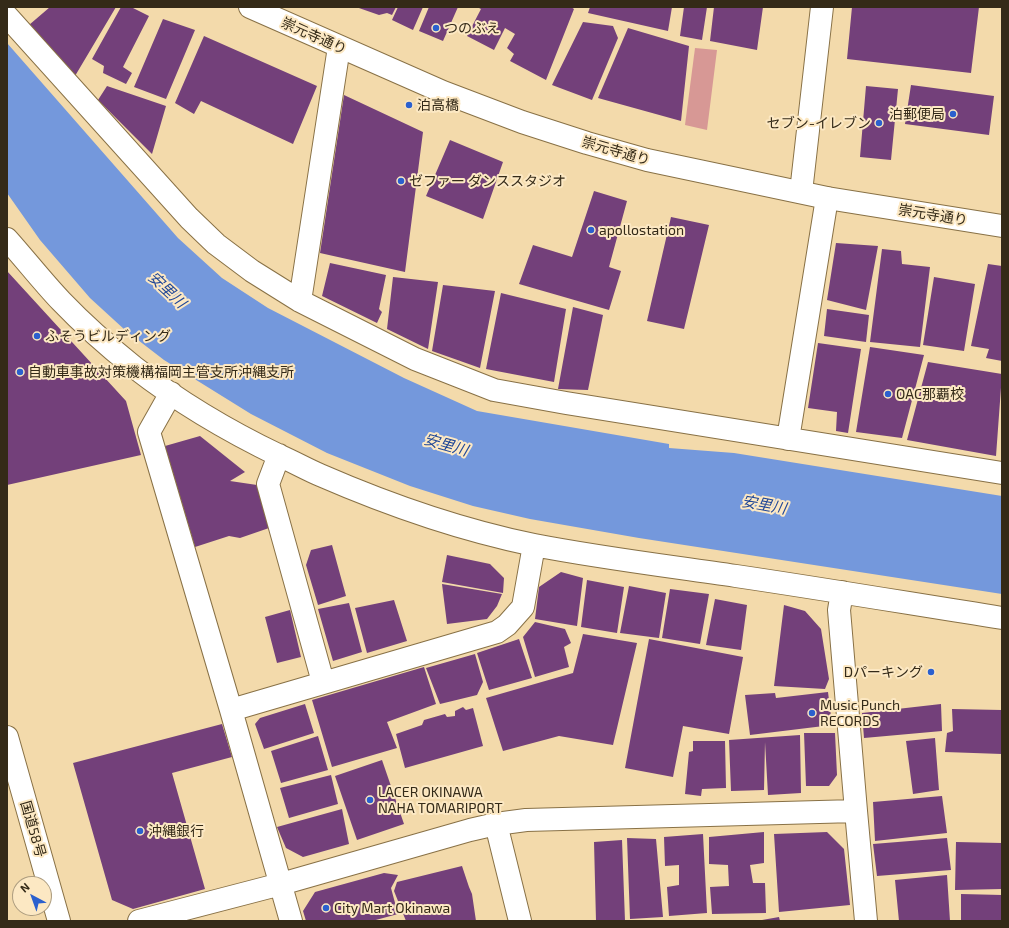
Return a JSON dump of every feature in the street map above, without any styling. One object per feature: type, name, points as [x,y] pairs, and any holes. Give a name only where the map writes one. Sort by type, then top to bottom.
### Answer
[{"type":"main road","name":"崇元寺通り","points":[[250,7],[450,94],[522,122],[587,143],[647,160],[827,198],[1002,226]]},
{"type":"main road","points":[[801,192],[822,7]]},
{"type":"main road","points":[[7,16],[194,223],[216,244],[252,271],[300,301],[415,359],[494,390],[566,403],[1002,473]]},
{"type":"main road","points":[[300,301],[339,47]]},
{"type":"main road","points":[[788,439],[827,198]]},
{"type":"main road","points":[[7,239],[60,300],[93,332],[135,368],[216,422],[265,449],[369,495],[412,511],[484,533],[534,545],[1002,618]]},
{"type":"main road","points":[[171,393],[149,432],[231,710],[291,921]]},
{"type":"main road","points":[[279,455],[268,484],[323,682]]},
{"type":"main road","points":[[231,710],[497,632],[507,625],[523,607],[534,545]]},
{"type":"main road","points":[[842,592],[839,610],[866,921]]},
{"type":"main road","name":"国道58号","points":[[7,737],[59,921]]},
{"type":"main road","points":[[139,921],[281,884],[470,830],[496,824],[534,820],[856,811]]},
{"type":"main road","points":[[496,824],[520,921]]},
{"type":"shaded area","points":[[695,48],[717,50],[707,130],[685,125]]},
{"type":"water","name":"安里川","points":[[7,43],[178,238],[222,278],[268,308],[404,378],[477,411],[669,444],[669,448],[734,453],[1002,496],[1002,594],[639,538],[530,519],[473,506],[410,486],[327,453],[251,414],[164,360],[125,330],[90,298],[40,240],[7,193]]},
{"type":"building","points":[[50,7],[116,7],[75,76],[29,25]]},
{"type":"building","points":[[121,7],[131,7],[149,16],[123,67],[132,73],[126,84],[103,73],[104,66],[92,59]]},
{"type":"building","points":[[356,7],[396,7],[392,15],[387,13],[379,15]]},
{"type":"building","points":[[398,7],[423,7],[413,30],[392,20]]},
{"type":"building","points":[[429,7],[458,7],[443,41],[419,31]]},
{"type":"building","points":[[477,7],[571,7],[574,9],[546,80],[510,61],[514,54],[507,48],[515,34],[505,28],[494,50],[467,36],[481,9]]},
{"type":"building","points":[[590,7],[672,7],[668,31],[588,13]]},
{"type":"building","points":[[684,7],[707,7],[702,40],[680,36]]},
{"type":"building","points":[[714,7],[763,7],[757,50],[710,41]]},
{"type":"building","points":[[852,7],[979,7],[971,73],[847,59]]},
{"type":"building","points":[[163,19],[195,30],[166,99],[134,87]]},
{"type":"building","points":[[583,22],[613,26],[618,38],[592,100],[552,85]]},
{"type":"building","points":[[628,28],[689,46],[681,121],[598,98]]},
{"type":"building","points":[[204,36],[317,86],[293,144],[201,101],[194,114],[175,103]]},
{"type":"building","points":[[911,85],[994,96],[989,135],[905,124]]},
{"type":"building","points":[[107,86],[166,106],[152,154],[98,100]]},
{"type":"building","name":"セブン-イレブン","points":[[866,86],[898,89],[891,160],[860,157]]},
{"type":"building","points":[[344,95],[423,132],[405,272],[320,253]]},
{"type":"building","points":[[450,140],[503,162],[483,219],[426,196]]},
{"type":"building","points":[[594,191],[627,201],[609,267],[621,271],[609,310],[519,284],[533,245],[572,257]]},
{"type":"building","points":[[671,217],[709,225],[684,329],[647,321]]},
{"type":"building","points":[[836,243],[878,246],[866,310],[827,300]]},
{"type":"building","points":[[882,249],[901,251],[902,264],[930,267],[920,347],[870,342]]},
{"type":"building","points":[[330,263],[386,275],[379,309],[382,312],[377,323],[322,296]]},
{"type":"building","points":[[988,264],[1002,266],[1002,361],[986,358],[989,349],[971,346]]},
{"type":"building","name":"ふそうビルディング","points":[[7,271],[126,401],[141,455],[7,485]]},
{"type":"building","points":[[393,277],[438,282],[428,349],[387,329]]},
{"type":"building","points":[[934,277],[975,284],[964,351],[923,345]]},
{"type":"building","points":[[443,285],[495,291],[480,368],[432,351]]},
{"type":"building","points":[[501,293],[566,309],[554,382],[486,369]]},
{"type":"building","points":[[573,307],[603,315],[588,390],[558,389]]},
{"type":"building","points":[[827,309],[869,315],[866,342],[824,336]]},
{"type":"building","points":[[818,343],[861,349],[848,433],[836,431],[837,412],[808,408]]},
{"type":"building","name":"OAC那覇校","points":[[870,347],[924,355],[902,438],[856,432]]},
{"type":"building","points":[[928,362],[1002,374],[996,456],[907,440]]},
{"type":"building","points":[[200,436],[245,472],[230,481],[257,485],[269,528],[240,538],[229,536],[195,547],[165,446]]},
{"type":"building","points":[[332,545],[346,596],[318,605],[306,565],[311,550]]},
{"type":"building","points":[[447,555],[490,564],[504,578],[503,593],[442,582]]},
{"type":"building","points":[[561,572],[583,578],[577,626],[535,619],[539,587]]},
{"type":"building","points":[[587,580],[624,587],[617,633],[581,627]]},
{"type":"building","points":[[442,584],[502,594],[497,606],[487,619],[447,624]]},
{"type":"building","points":[[629,586],[666,593],[659,638],[620,633]]},
{"type":"building","points":[[670,589],[709,594],[700,644],[662,638]]},
{"type":"building","points":[[715,599],[747,605],[741,650],[706,645]]},
{"type":"building","points":[[394,600],[407,641],[367,653],[355,608]]},
{"type":"building","points":[[349,603],[362,652],[333,661],[318,609]]},
{"type":"building","points":[[784,605],[805,611],[821,629],[829,679],[825,689],[774,686]]},
{"type":"building","points":[[290,610],[301,657],[277,663],[265,617]]},
{"type":"building","points":[[535,622],[565,629],[571,643],[564,647],[569,667],[535,677],[523,637]]},
{"type":"building","points":[[583,634],[637,643],[613,745],[559,736],[503,751],[486,698],[573,673]]},
{"type":"building","points":[[519,639],[532,678],[489,690],[477,653]]},
{"type":"building","points":[[649,639],[743,657],[729,734],[683,726],[673,777],[625,768]]},
{"type":"building","points":[[475,654],[483,682],[477,695],[440,704],[426,668]]},
{"type":"building","points":[[424,667],[436,704],[387,722],[397,748],[332,767],[312,700]]},
{"type":"building","points":[[828,692],[832,725],[750,735],[745,695],[775,693],[776,698]]},
{"type":"building","points":[[305,704],[314,733],[264,749],[255,724],[260,718]]},
{"type":"building","points":[[941,704],[942,731],[864,738],[862,713]]},
{"type":"building","points":[[463,707],[466,710],[473,708],[483,746],[405,768],[396,734],[422,725],[424,720],[445,714],[447,717],[455,716],[455,711]]},
{"type":"building","points":[[952,709],[1002,710],[1002,754],[945,752],[947,733],[953,731]]},
{"type":"building","name":"沖縄銀行","points":[[222,724],[232,757],[172,773],[205,889],[133,909],[112,900],[73,763]]},
{"type":"building","points":[[804,733],[835,733],[837,775],[829,786],[806,786]]},
{"type":"building","points":[[800,735],[801,793],[768,795],[765,742],[764,790],[731,791],[729,740]]},
{"type":"building","points":[[318,736],[328,770],[281,783],[271,751]]},
{"type":"building","points":[[935,738],[939,790],[913,794],[906,741]]},
{"type":"building","points":[[693,741],[725,741],[726,788],[702,789],[701,796],[685,794],[689,752],[693,751]]},
{"type":"building","name":"LACER OKINAWA NAHA TOMARIPORT","points":[[382,760],[404,824],[357,840],[335,776]]},
{"type":"building","points":[[331,775],[338,804],[289,818],[280,788]]},
{"type":"building","points":[[942,796],[947,833],[875,841],[873,802]]},
{"type":"building","points":[[342,809],[349,844],[303,857],[286,848],[277,827]]},
{"type":"building","points":[[764,832],[764,863],[750,865],[753,883],[765,883],[766,913],[712,914],[710,887],[729,886],[728,865],[709,864],[709,837]]},
{"type":"building","points":[[827,832],[844,849],[850,905],[779,912],[774,834]]},
{"type":"building","points":[[703,834],[707,913],[669,916],[667,887],[679,885],[679,865],[665,866],[664,837]]},
{"type":"building","points":[[627,838],[656,839],[663,917],[630,919]]},
{"type":"building","points":[[947,838],[951,870],[877,876],[873,844]]},
{"type":"building","points":[[622,840],[625,921],[596,921],[594,842]]},
{"type":"building","points":[[956,842],[1002,843],[1002,889],[955,890]]},
{"type":"building","points":[[462,866],[472,894],[476,921],[406,921],[394,891],[397,882]]},
{"type":"building","points":[[384,873],[398,875],[391,888],[398,914],[372,921],[306,921],[303,911],[315,892]]},
{"type":"building","points":[[947,875],[950,921],[899,921],[895,880]]},
{"type":"building","points":[[961,894],[1002,895],[1002,921],[961,921]]},
{"type":"building","points":[[779,917],[780,921],[762,921],[762,920]]},
{"type":"place","name":"つのぶえ","points":[[436,28]]},
{"type":"place","name":"泊高橋","points":[[409,105]]},
{"type":"place","name":"泊郵便局","points":[[953,114]]},
{"type":"place","name":"セブン-イレブン","points":[[879,123]]},
{"type":"place","name":"ゼファー ダンススタジオ","points":[[401,181]]},
{"type":"place","name":"apollostation","points":[[591,230]]},
{"type":"place","name":"ふそうビルディング","points":[[37,336]]},
{"type":"place","name":"自動車事故対策機構福岡主管支所沖縄支所","points":[[20,372]]},
{"type":"place","name":"OAC那覇校","points":[[888,394]]},
{"type":"place","name":"Dパーキング","points":[[931,672]]},
{"type":"place","name":"Music Punch RECORDS","points":[[812,713]]},
{"type":"place","name":"LACER OKINAWA NAHA TOMARIPORT","points":[[370,800]]},
{"type":"place","name":"沖縄銀行","points":[[140,831]]},
{"type":"place","name":"City Mart Okinawa","points":[[326,908]]}]
